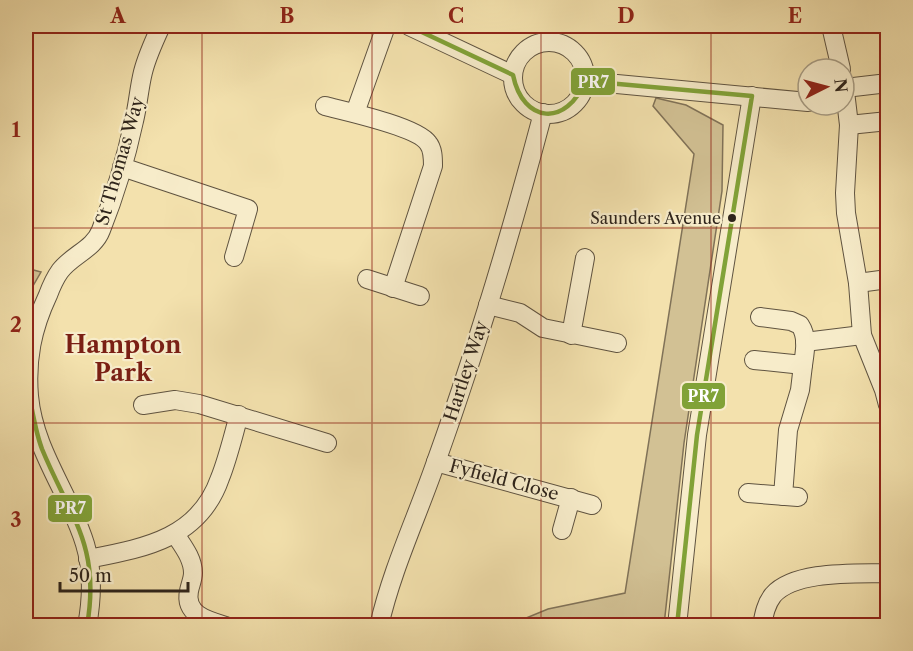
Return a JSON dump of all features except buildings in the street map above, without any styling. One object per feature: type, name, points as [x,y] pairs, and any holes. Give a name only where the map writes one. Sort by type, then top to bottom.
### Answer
[{"type":"street","name":"St Thomas Way","points":[[87,626],[91,591],[88,559],[75,518],[41,447],[28,400],[30,350],[32,335],[40,312],[60,271],[98,238],[122,167],[134,122],[145,64],[161,26]]},
{"type":"street","points":[[355,113],[386,26]]},
{"type":"street","points":[[409,26],[513,75]]},
{"type":"street","points":[[831,26],[838,57]]},
{"type":"street","points":[[559,34],[575,53],[584,70],[585,81],[583,90],[571,106],[553,114],[534,111],[521,100],[516,92],[513,75],[524,51],[559,34]]},
{"type":"street","points":[[585,81],[796,101]]},
{"type":"street","points":[[856,92],[888,83]]},
{"type":"street","points":[[677,626],[698,435],[752,96]]},
{"type":"street","points":[[326,106],[418,134],[428,141],[431,149],[433,166],[393,288]]},
{"type":"street","name":"Hartley Way","points":[[379,626],[387,592],[436,462],[488,305],[543,113]]},
{"type":"street","points":[[848,117],[846,213],[858,283],[862,335],[888,405]]},
{"type":"street","points":[[849,125],[888,121]]},
{"type":"street","points":[[122,167],[248,208],[234,257]]},
{"type":"street","points":[[572,335],[585,258]]},
{"type":"street","points":[[366,279],[420,296]]},
{"type":"street","points":[[858,283],[888,279]]},
{"type":"street","points":[[488,305],[520,313],[543,328],[618,343]]},
{"type":"street","points":[[748,493],[791,496],[788,429],[800,390],[805,342],[803,329],[796,322],[760,317]]},
{"type":"street","points":[[805,342],[862,335]]},
{"type":"street","points":[[754,360],[803,365]]},
{"type":"street","points":[[144,405],[166,401],[186,401],[327,443]]},
{"type":"street","points":[[88,559],[144,547],[175,534],[193,520],[214,493],[239,415]]},
{"type":"street","name":"Fyfield Close","points":[[436,462],[592,505]]},
{"type":"street","name":"Fyfield Close","points":[[562,530],[571,498]]},
{"type":"street","points":[[175,534],[192,566],[193,579],[188,595],[191,606],[200,617],[226,626]]},
{"type":"street","points":[[762,626],[769,600],[774,593],[788,583],[807,578],[887,572]]},
{"type":"shaded area","points":[[656,98],[686,105],[723,125],[722,191],[684,443],[664,625],[466,625],[476,622],[519,621],[548,609],[625,593],[694,154],[653,106]]},
{"type":"shaded area","points":[[26,268],[41,272],[26,298]]},
{"type":"transit line","name":"PR7","points":[[409,26],[513,75],[518,91],[526,103],[535,111],[546,114],[557,112],[568,106],[577,96],[585,81],[752,96],[697,435],[677,626]]},
{"type":"transit line","name":"PR7","points":[[26,400],[30,399],[42,449],[72,514],[86,552],[90,574],[87,626]]},
{"type":"place","name":"Saunders Avenue","points":[[732,218]]},
{"type":"district","name":"Hampton Park","points":[[123,359]]}]
